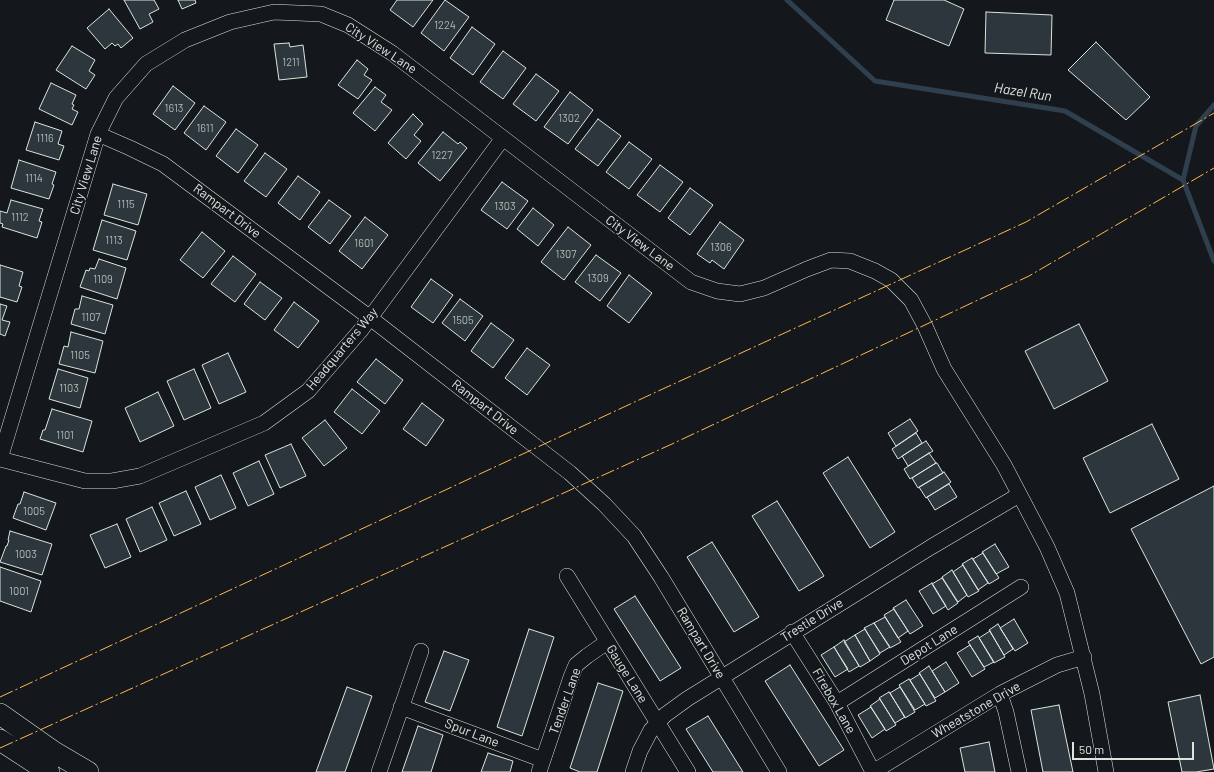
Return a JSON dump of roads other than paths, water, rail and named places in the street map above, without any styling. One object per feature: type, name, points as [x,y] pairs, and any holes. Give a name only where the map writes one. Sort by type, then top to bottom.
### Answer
[{"type":"main road","points":[[0,714],[54,752],[88,772]]},
{"type":"main road","points":[[0,740],[48,772]]},
{"type":"street","name":"City View Lane","points":[[0,459],[98,134],[116,98],[146,64],[185,40],[230,22],[274,12],[321,14],[348,25],[392,52],[691,282],[717,291],[740,294],[764,288],[831,260],[850,261],[875,271],[891,280],[911,300],[925,326],[944,369],[1004,465],[1019,495]]},
{"type":"street","name":"Rampart Drive","points":[[98,134],[163,164],[369,317],[570,473],[604,504],[634,536],[662,577],[721,678],[779,772]]},
{"type":"street","name":"Headquarters Way","points":[[0,459],[85,480],[112,481],[140,476],[264,422],[308,391],[361,330],[369,317],[503,138]]},
{"type":"street","name":"Trestle Drive","points":[[633,772],[640,751],[651,730],[665,716],[687,699],[792,632],[1019,495]]},
{"type":"street","points":[[1019,495],[1047,547],[1067,593],[1084,657],[1106,772]]},
{"type":"street","name":"Gauge Lane","points":[[567,576],[688,772]]},
{"type":"street","name":"Depot Lane","points":[[837,702],[1021,587]]},
{"type":"street","name":"Firebox Lane","points":[[792,632],[837,702],[873,772]]},
{"type":"street","name":"Tender Lane","points":[[541,766],[576,665],[586,656],[607,642]]},
{"type":"street","points":[[379,772],[421,650]]},
{"type":"street","name":"Wheatstone Drive","points":[[873,772],[1000,694],[1058,665],[1084,657]]},
{"type":"street","points":[[1000,694],[1006,712],[1019,772]]},
{"type":"street","name":"Spur Lane","points":[[401,707],[541,766]]},
{"type":"waterway","name":"Hazel Run","points":[[787,0],[875,81],[1065,111],[1183,180],[1214,261]]},
{"type":"waterway","points":[[1183,180],[1196,126],[1214,105]]}]
